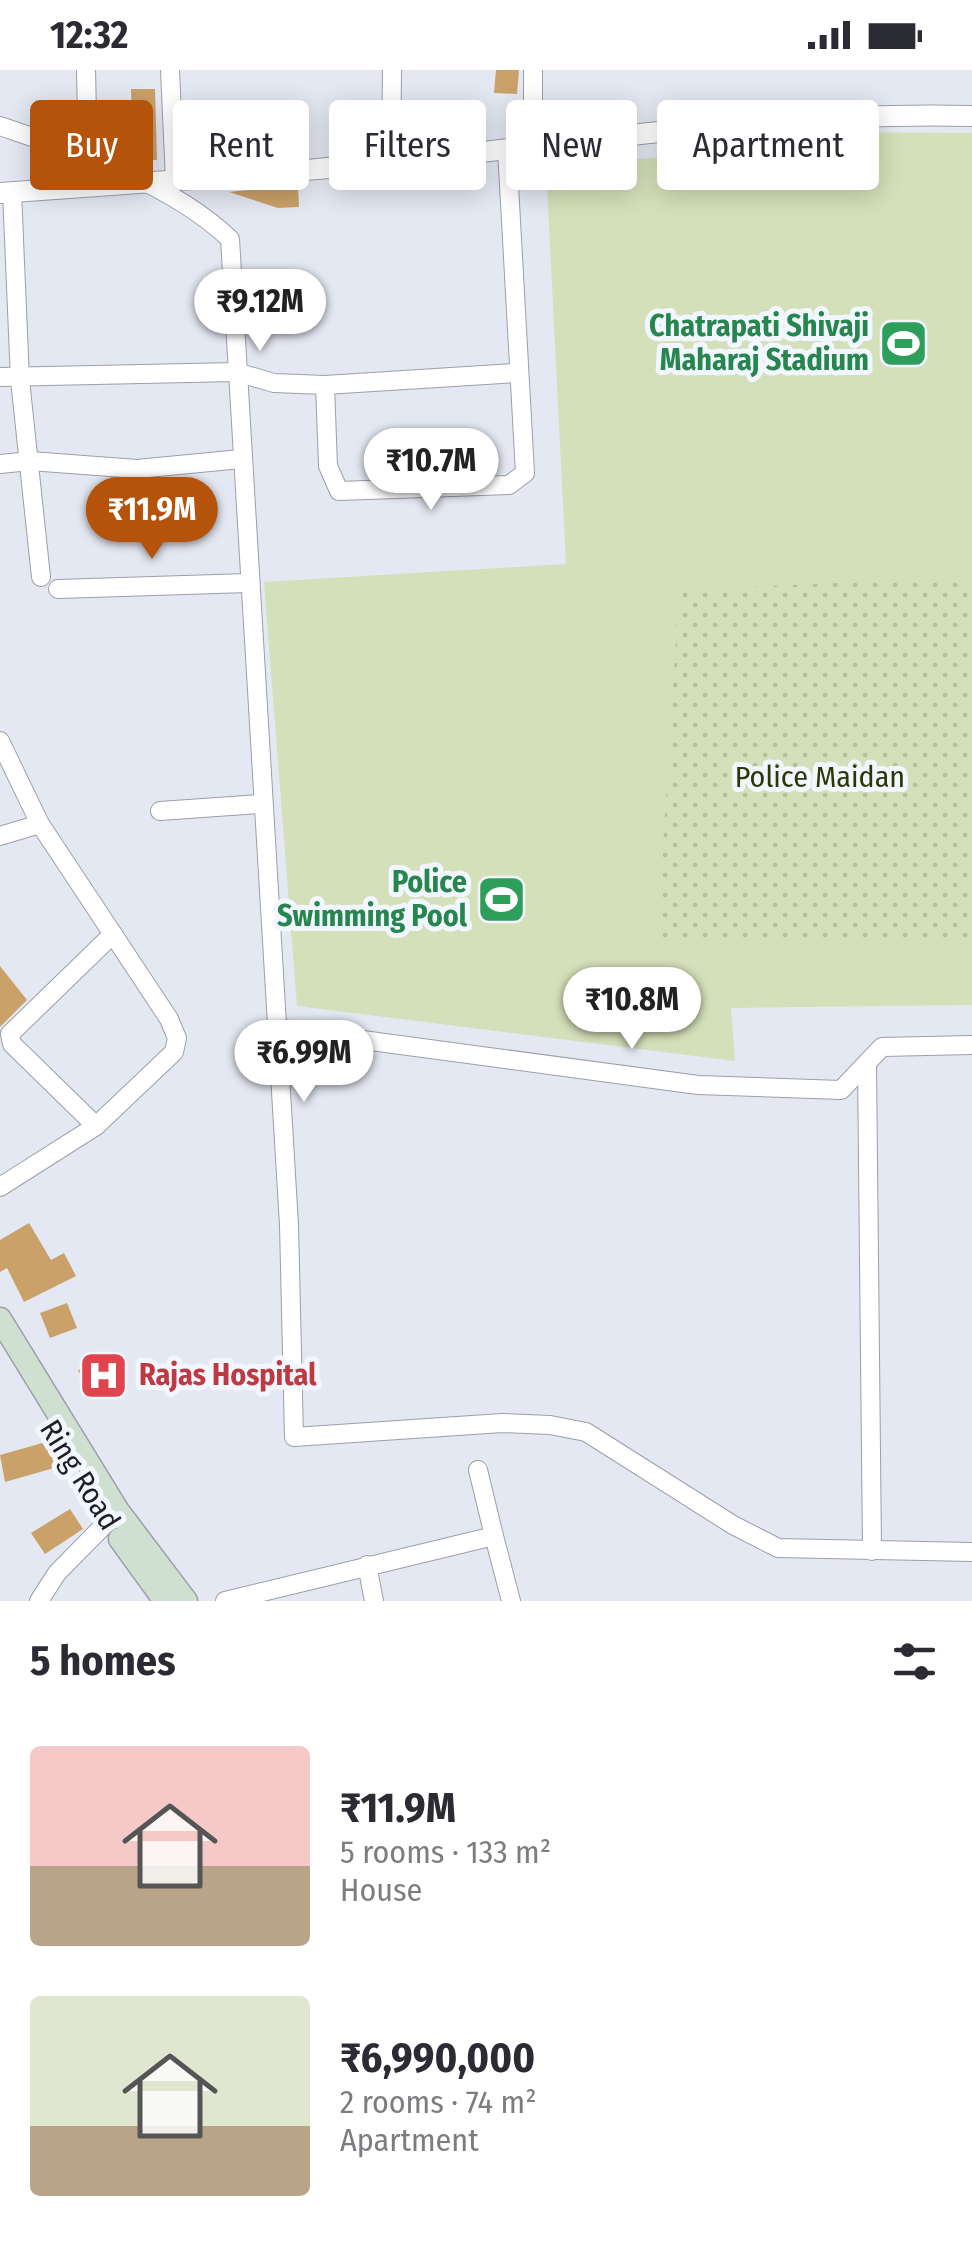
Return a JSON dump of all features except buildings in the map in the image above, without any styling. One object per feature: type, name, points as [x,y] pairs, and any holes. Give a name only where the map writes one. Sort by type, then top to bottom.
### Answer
[{"type":"main road","points":[[0,1320],[112,1515],[186,1601]]},
{"type":"main road","name":"Ring Road","points":[[0,1346],[164,1601]]},
{"type":"street","points":[[86,70],[87,100]]},
{"type":"street","points":[[170,70],[173,136]]},
{"type":"street","points":[[392,70],[392,100]]},
{"type":"street","points":[[533,70],[533,100]]},
{"type":"street","points":[[637,134],[905,114],[972,116]]},
{"type":"street","points":[[0,126],[30,137]]},
{"type":"street","points":[[153,187],[204,215],[230,239],[274,1028],[289,1225],[294,1437],[502,1422],[586,1432],[733,1525],[778,1548],[972,1552]]},
{"type":"street","points":[[37,190],[6,192],[20,380],[41,578]]},
{"type":"street","points":[[326,385],[328,466],[339,492],[490,486],[509,484],[524,473],[509,190]]},
{"type":"street","points":[[0,376],[20,380],[236,372],[274,382],[326,385],[516,373]]},
{"type":"street","points":[[0,464],[30,461],[137,468],[241,459]]},
{"type":"street","points":[[58,589],[248,583]]},
{"type":"street","points":[[0,741],[40,824],[170,1019],[177,1038],[174,1052],[96,1126],[0,1188]]},
{"type":"street","points":[[160,811],[261,804]]},
{"type":"street","points":[[0,836],[40,824]]},
{"type":"street","points":[[96,1126],[12,1044],[10,1034],[114,934]]},
{"type":"street","points":[[274,1028],[698,1085],[841,1090],[882,1047],[972,1045]]},
{"type":"street","points":[[867,1064],[872,1550]]},
{"type":"street","points":[[478,1470],[511,1601]]},
{"type":"street","points":[[39,1601],[57,1573],[112,1515]]},
{"type":"street","points":[[225,1601],[494,1536]]},
{"type":"street","points":[[367,1566],[374,1601]]},
{"type":"green space","points":[[879,132],[972,133],[972,1005],[731,1008],[735,1061],[297,1006],[264,582],[566,564],[547,190],[637,190],[637,159],[657,157],[657,190],[879,190]]},
{"type":"green space","name":"Police Maidan","points":[[972,577],[972,943],[657,943],[679,590]]},
{"type":"place","name":"Chatrapati Shivaji Maharaj Stadium","points":[[904,343]]},
{"type":"place","name":"Police Swimming Pool","points":[[502,899]]},
{"type":"place","name":"Rajas Hospital","points":[[104,1375]]}]
